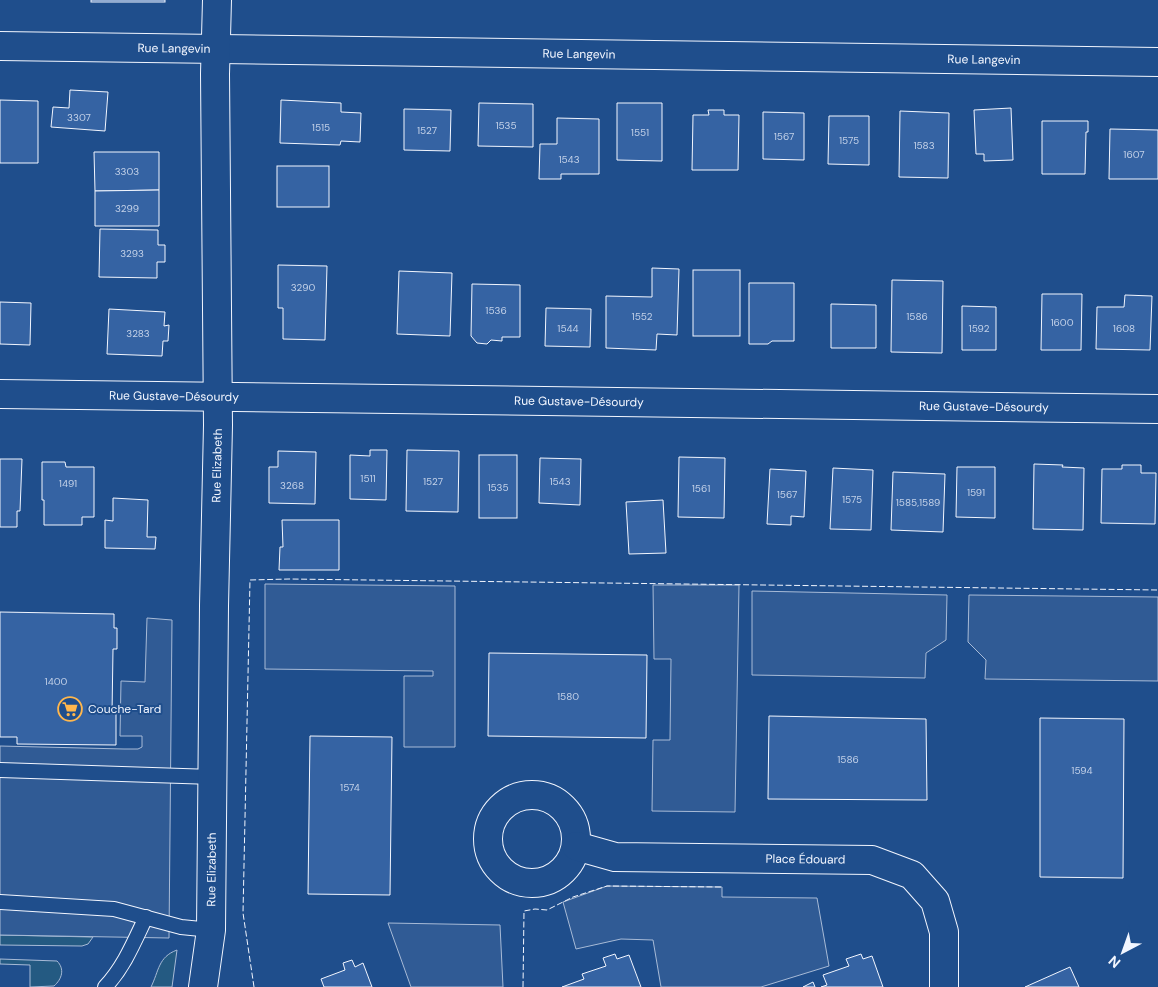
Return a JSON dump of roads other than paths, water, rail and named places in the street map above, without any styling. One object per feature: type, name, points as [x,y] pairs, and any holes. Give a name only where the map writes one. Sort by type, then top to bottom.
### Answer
[{"type":"street","name":"Rue Elizabeth","points":[[203,987],[211,930],[217,398],[215,50],[217,0]]},
{"type":"street","name":"Rue Langevin","points":[[0,46],[1158,62]]},
{"type":"street","name":"Rue Gustave-Désourdy","points":[[0,394],[1158,409]]},
{"type":"street","name":"Place Édouard","points":[[576,846],[615,857],[872,860],[912,875],[935,901],[944,932],[944,987]]},
{"type":"street","name":"Rue Elizabeth","points":[[211,930],[218,987]]},
{"type":"lane","points":[[0,770],[213,777]]},
{"type":"lane","points":[[0,902],[114,909],[181,927],[211,930]]},
{"type":"lane","points":[[106,987],[130,952],[146,917]]},
{"type":"place","name":"Couche-Tard","points":[[70,709]]}]
